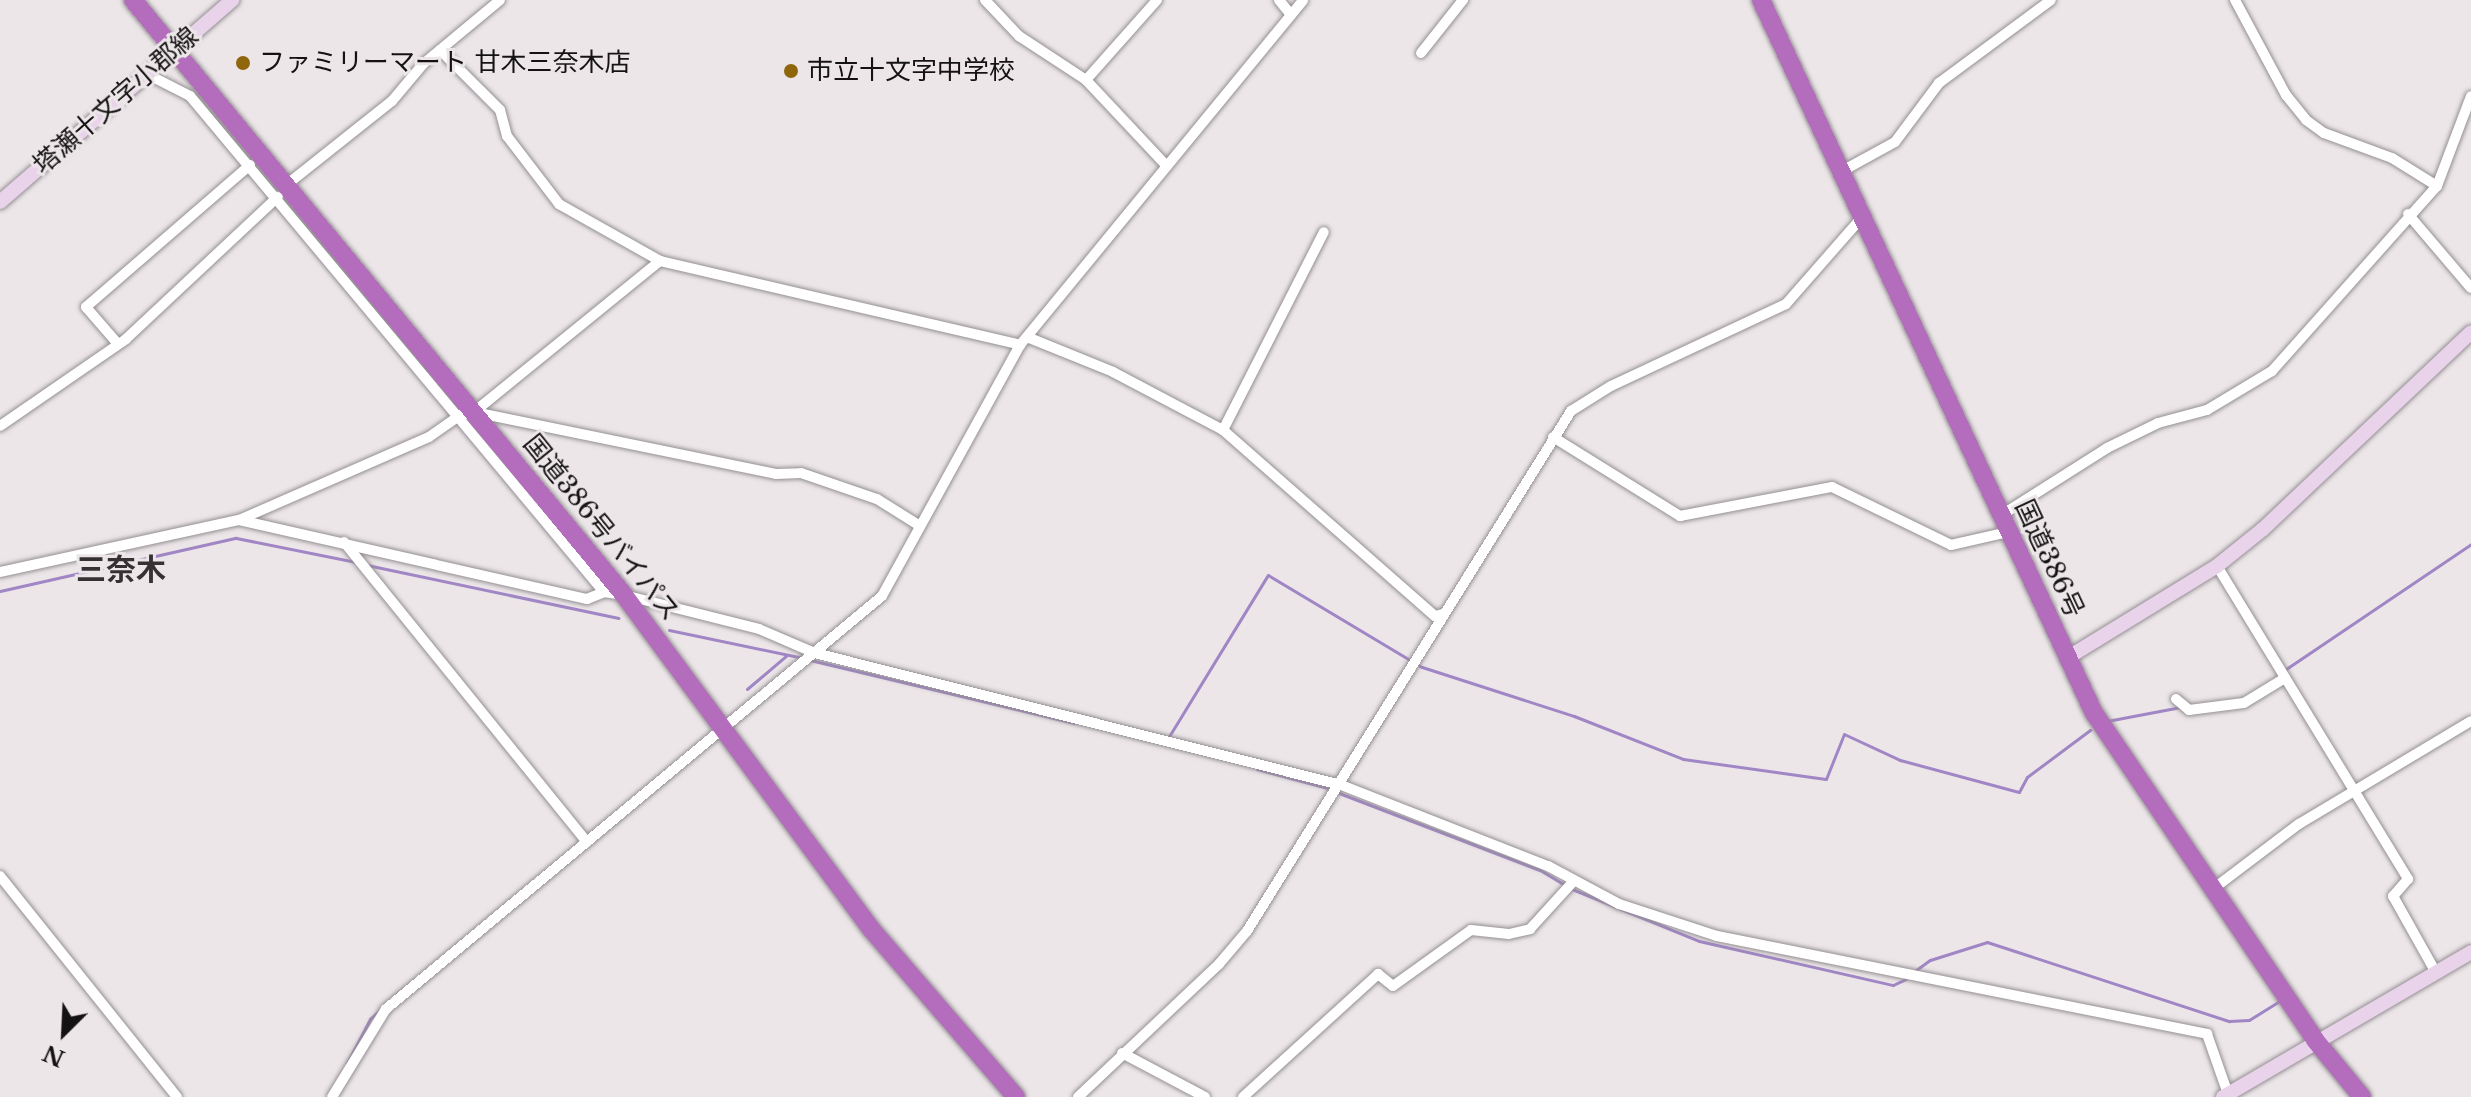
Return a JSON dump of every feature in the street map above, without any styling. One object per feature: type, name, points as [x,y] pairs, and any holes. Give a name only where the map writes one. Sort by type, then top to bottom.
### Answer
[{"type":"highway","name":"国道386号バイパス","points":[[133,0],[281,191],[624,595],[928,1001],[1016,1097]]},
{"type":"highway","name":"国道386号","points":[[1761,0],[1844,170],[2004,524],[2094,713],[2315,1040],[2362,1097]]},
{"type":"street","name":"塔瀬十文字小郡線","points":[[2,197],[232,0]]},
{"type":"street","points":[[0,426],[118,344],[281,191],[392,101],[440,50],[500,0]]},
{"type":"street","points":[[985,0],[1019,36],[1086,80],[1165,164]]},
{"type":"street","points":[[1086,80],[1157,0]]},
{"type":"street","points":[[1279,0],[1291,15]]},
{"type":"street","points":[[332,1097],[386,1009],[585,839],[724,730],[882,596],[917,524],[1023,341],[1165,164],[1303,0]]},
{"type":"street","points":[[1421,53],[1463,0]]},
{"type":"street","points":[[1844,170],[1895,142],[1939,83],[2051,0]]},
{"type":"street","points":[[2235,0],[2286,95],[2306,120],[2324,133],[2392,158],[2437,186]]},
{"type":"street","points":[[440,50],[500,110],[507,136],[559,204],[660,261],[1023,341],[1113,372],[1223,430],[1435,616],[1443,614]]},
{"type":"street","points":[[147,74],[190,96],[250,165],[281,191]]},
{"type":"street","points":[[1553,437],[1680,516],[1832,487],[1951,545],[2004,524],[2107,448],[2252,386],[2272,371],[2408,214],[2437,186],[2471,96]]},
{"type":"street","points":[[118,344],[86,307],[250,165]]},
{"type":"street","points":[[2408,214],[2471,288]]},
{"type":"street","points":[[1078,1097],[1236,944],[1341,785],[1443,614],[1571,411],[1611,386],[1786,304],[1864,215]]},
{"type":"street","points":[[1223,430],[1324,232]]},
{"type":"street","points":[[0,572],[239,520],[429,437],[467,413],[660,261]]},
{"type":"street","points":[[2067,658],[2217,566],[2471,332]]},
{"type":"street","points":[[467,413],[776,474],[801,473],[877,499],[917,524]]},
{"type":"street","points":[[467,413],[604,592]]},
{"type":"street","points":[[239,520],[587,599],[604,592],[624,595],[759,629],[815,653],[1341,785],[1548,866],[1572,883],[1717,936],[2207,1034],[2225,1095],[2434,969],[2471,952]]},
{"type":"street","points":[[344,542],[585,839]]},
{"type":"street","points":[[2217,566],[2408,879],[2393,896],[2434,969]]},
{"type":"street","points":[[2178,700],[2189,710],[2244,703],[2285,678]]},
{"type":"street","points":[[2213,889],[2353,790],[2471,721]]},
{"type":"street","points":[[0,876],[177,1097]]},
{"type":"street","points":[[1243,1097],[1378,974],[1393,986],[1471,930],[1509,934],[1530,929],[1572,883]]},
{"type":"street","points":[[1122,1053],[1205,1097]]},
{"type":"waterway","points":[[0,591],[236,538],[356,562]]},
{"type":"waterway","points":[[2286,669],[2471,544]]},
{"type":"waterway","points":[[367,565],[618,618]]},
{"type":"waterway","points":[[1168,738],[1268,575],[1422,667],[1574,716],[1683,759],[1826,779],[1844,734],[1900,760],[2019,792],[2027,777],[2090,730]]},
{"type":"waterway","points":[[669,630],[803,658]]},
{"type":"waterway","points":[[747,689],[787,655]]},
{"type":"waterway","points":[[810,660],[1075,723]]},
{"type":"waterway","points":[[2107,721],[2181,707]]},
{"type":"waterway","points":[[1257,769],[1331,789]]},
{"type":"waterway","points":[[1339,793],[1540,870],[1565,885]]},
{"type":"waterway","points":[[1572,889],[1699,941],[1893,985],[1906,979]]},
{"type":"waterway","points":[[1912,973],[1930,960],[1987,942],[2229,1021],[2249,1020],[2279,1001]]},
{"type":"waterway","points":[[347,1063],[370,1019],[401,990]]},
{"type":"place","name":"ファミリーマート 甘木三奈木店","points":[[243,63]]},
{"type":"place","name":"市立十文字中学校","points":[[791,71]]},
{"type":"district","name":"三奈木","points":[[121,570]]}]
